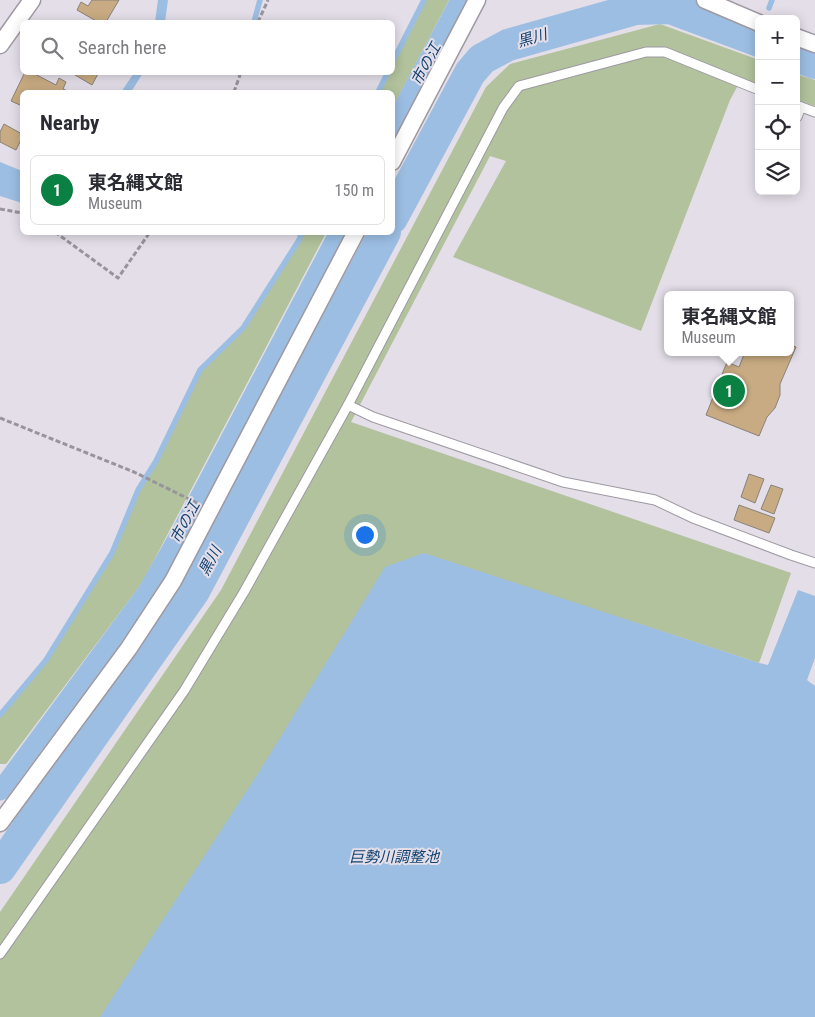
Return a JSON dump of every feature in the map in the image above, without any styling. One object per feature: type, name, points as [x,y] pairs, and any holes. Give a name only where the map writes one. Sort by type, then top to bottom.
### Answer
[{"type":"street","points":[[0,45],[32,0]]},
{"type":"street","points":[[395,156],[477,0]]},
{"type":"street","points":[[705,0],[755,21]]},
{"type":"street","points":[[800,38],[815,44]]},
{"type":"street","points":[[0,823],[129,648],[173,581],[354,235]]},
{"type":"lane","points":[[0,954],[184,691],[244,592],[348,405],[503,108],[519,86],[646,52],[665,52],[755,88]]},
{"type":"lane","points":[[800,106],[815,112]]},
{"type":"lane","points":[[348,405],[373,417],[563,482],[655,500],[693,518],[815,563]]},
{"type":"path","points":[[259,20],[268,0]]},
{"type":"path","points":[[235,90],[240,75]]},
{"type":"path","points":[[0,208],[20,213]]},
{"type":"path","points":[[59,235],[118,278],[148,235]]},
{"type":"path","points":[[0,418],[134,472],[184,498]]},
{"type":"green space","points":[[424,0],[449,0],[395,103],[395,90],[379,90],[387,75],[395,75],[395,59]]},
{"type":"green space","points":[[660,24],[755,59],[755,83],[742,78],[730,100],[641,331],[453,257],[506,161],[490,156],[351,422],[791,573],[759,663],[627,620],[246,1017],[0,1017],[0,912],[221,590],[486,87],[510,64]]},
{"type":"green space","points":[[800,75],[815,80],[815,106],[800,100]]},
{"type":"green space","points":[[301,235],[325,235],[142,583],[6,764],[0,764],[0,715],[46,660],[112,553],[138,490],[156,461],[200,370],[243,328]]},
{"type":"water","points":[[158,0],[168,0],[165,20],[155,20]]},
{"type":"water","points":[[133,75],[142,75],[132,90],[122,90]]},
{"type":"water","points":[[0,162],[20,170],[20,202],[0,196]]},
{"type":"water","name":"巨勢川調整池","points":[[424,553],[768,665],[798,590],[815,596],[815,658],[807,680],[815,686],[815,1017],[100,1017],[259,772],[385,567]]},
{"type":"building","points":[[92,0],[119,0],[107,20],[94,20],[77,10],[81,2],[88,6]]},
{"type":"building","points":[[24,75],[37,75],[56,85],[59,78],[66,82],[63,89],[65,90],[20,90],[20,105],[11,101]]},
{"type":"building","points":[[75,75],[97,75],[92,85]]},
{"type":"building","points":[[4,124],[20,133],[20,142],[16,150],[0,142],[0,132]]},
{"type":"building","points":[[743,356],[792,356],[780,384],[780,395],[775,408],[767,417],[759,436],[706,415],[727,362],[739,367]]},
{"type":"building","points":[[749,474],[764,479],[755,503],[741,497]]},
{"type":"building","points":[[771,485],[783,489],[774,514],[761,509]]},
{"type":"building","points":[[739,505],[775,518],[769,533],[734,520]]},
{"type":"waterway","points":[[255,20],[260,0]]},
{"type":"waterway","points":[[395,57],[424,0]]},
{"type":"waterway","name":"市の江","points":[[395,123],[460,0]]},
{"type":"waterway","points":[[769,8],[772,0]]},
{"type":"waterway","name":"黒川","points":[[395,212],[470,73],[482,59],[508,45],[635,9],[670,8],[755,40]]},
{"type":"waterway","name":"黒川","points":[[800,57],[815,63]]},
{"type":"waterway","points":[[379,90],[386,75]]},
{"type":"waterway","points":[[0,715],[46,660],[112,553],[138,490],[156,461],[200,370],[243,328],[301,235]]},
{"type":"waterway","name":"市の江","points":[[0,791],[147,592],[181,532],[337,235]]},
{"type":"waterway","name":"黒川","points":[[0,868],[194,591],[383,235]]},
{"type":"place","name":"東名縄文館","points":[[729,391]]}]
